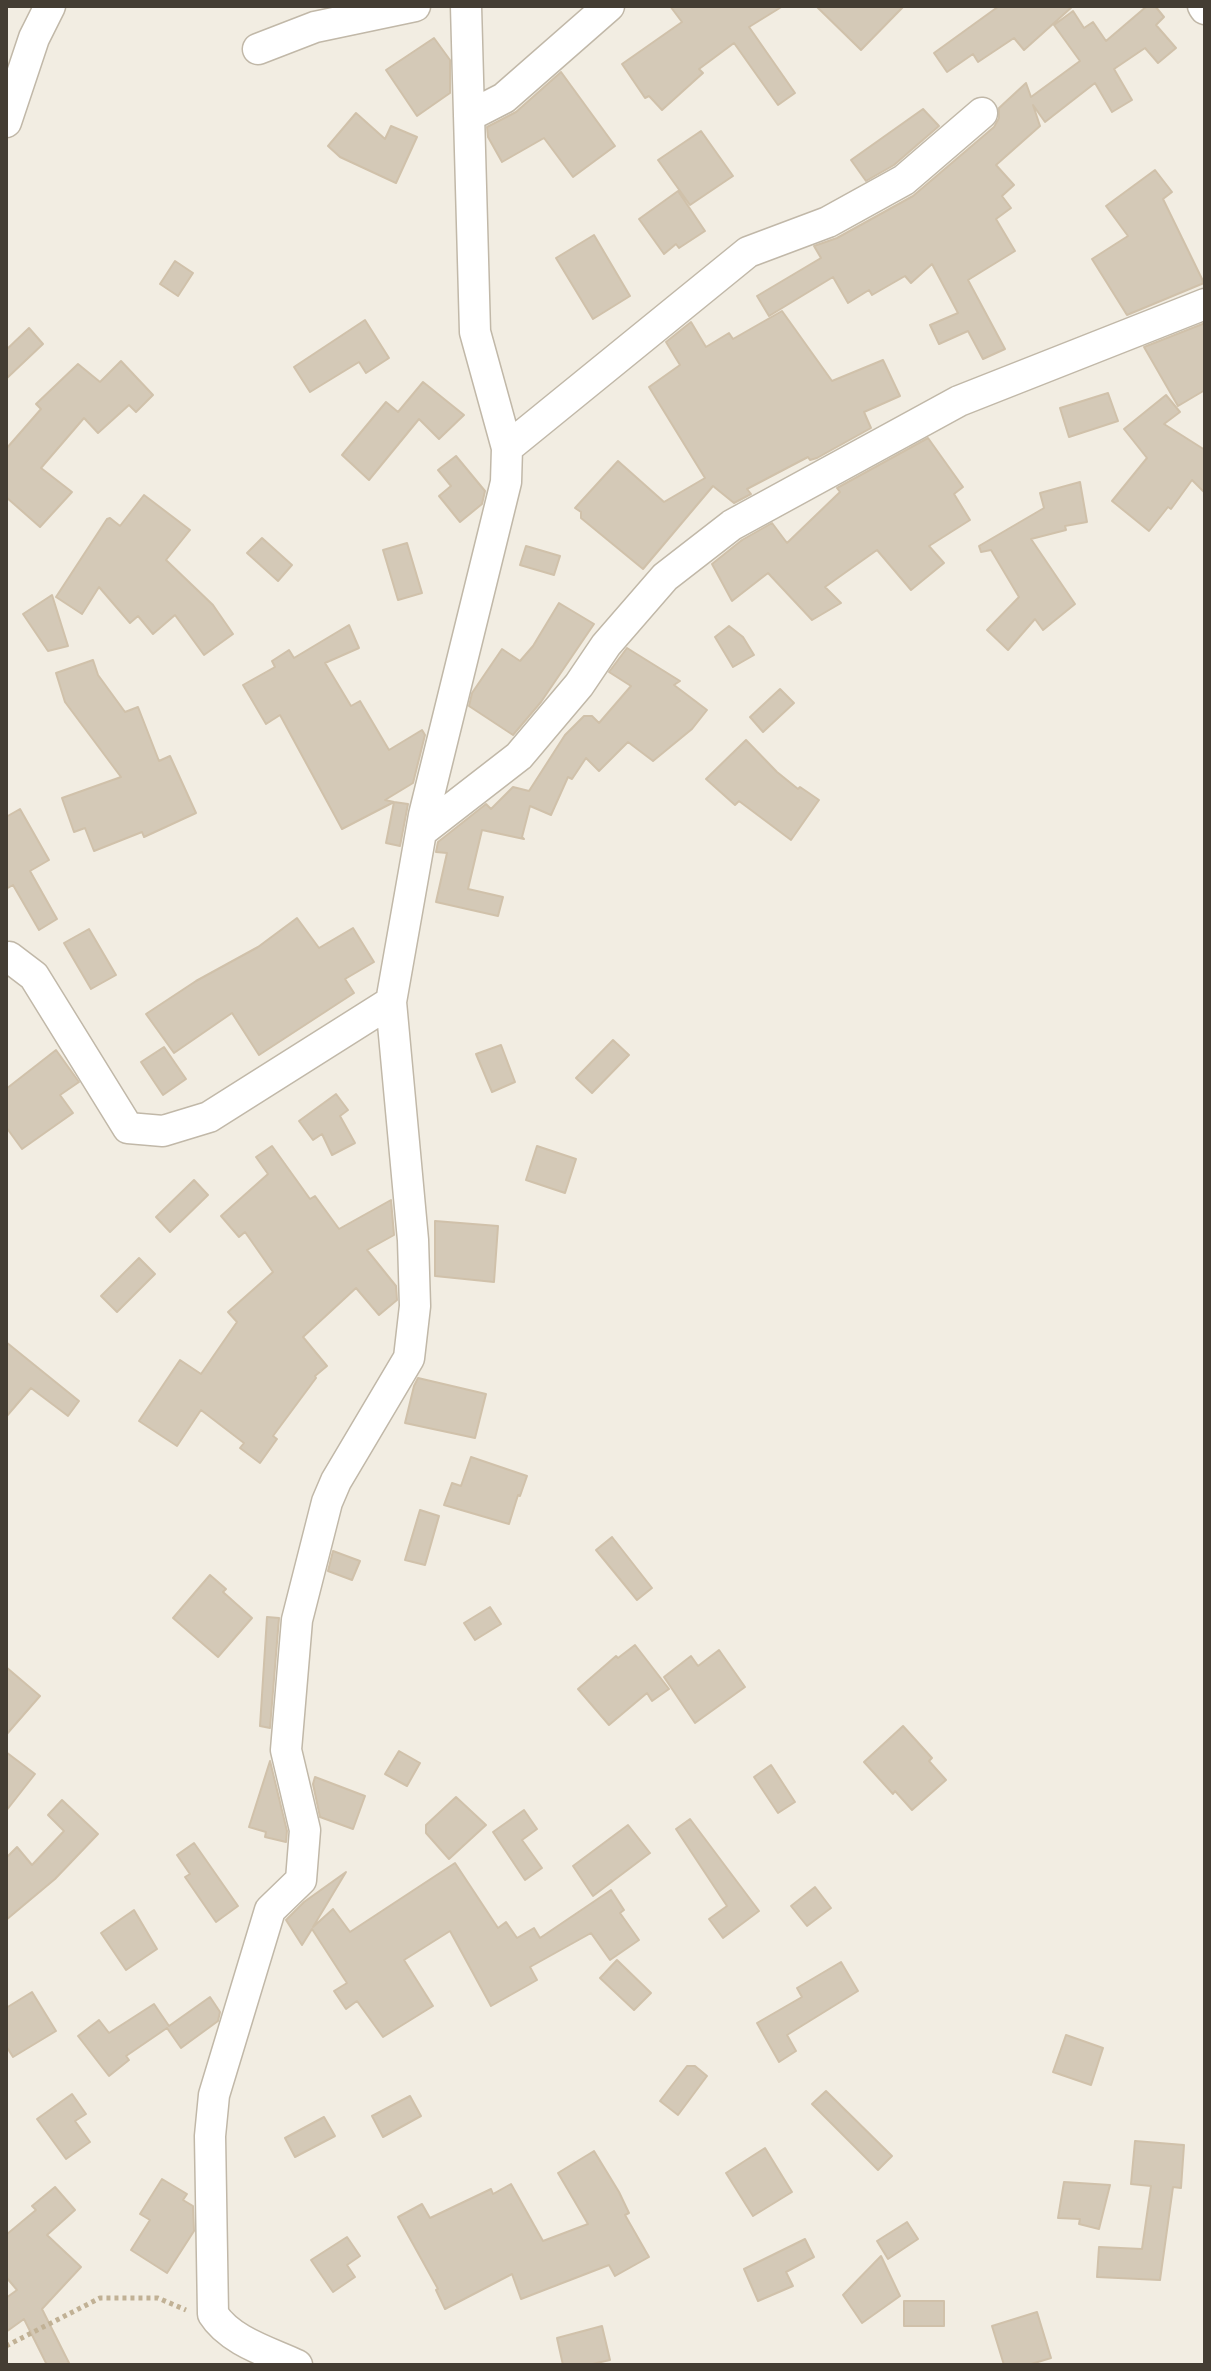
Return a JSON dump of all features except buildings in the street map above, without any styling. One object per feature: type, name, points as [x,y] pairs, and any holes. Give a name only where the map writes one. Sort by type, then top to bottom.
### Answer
[{"type":"street","points":[[6,122],[34,38],[50,6]]},
{"type":"street","points":[[258,49],[315,27],[415,6]]},
{"type":"street","points":[[297,2365],[236,2336],[219,2324],[211,2306],[210,2136],[214,2095],[270,1910],[301,1880],[305,1830],[286,1750],[297,1620],[327,1502],[336,1481],[409,1358],[415,1306],[413,1240],[391,1002],[421,832],[506,482],[507,448],[475,332],[466,6]]},
{"type":"street","points":[[469,116],[504,98],[609,6]]},
{"type":"street","points":[[507,448],[748,252],[828,222],[904,180],[982,113]]},
{"type":"street","points":[[421,832],[519,756],[579,685],[606,645],[665,577],[732,525],[959,401],[1205,304]]},
{"type":"street","points":[[6,958],[9,957],[34,976],[128,1128],[163,1131],[209,1117],[391,1002]]},
{"type":"path","points":[[6,2346],[100,2298],[158,2298],[219,2324]]}]
